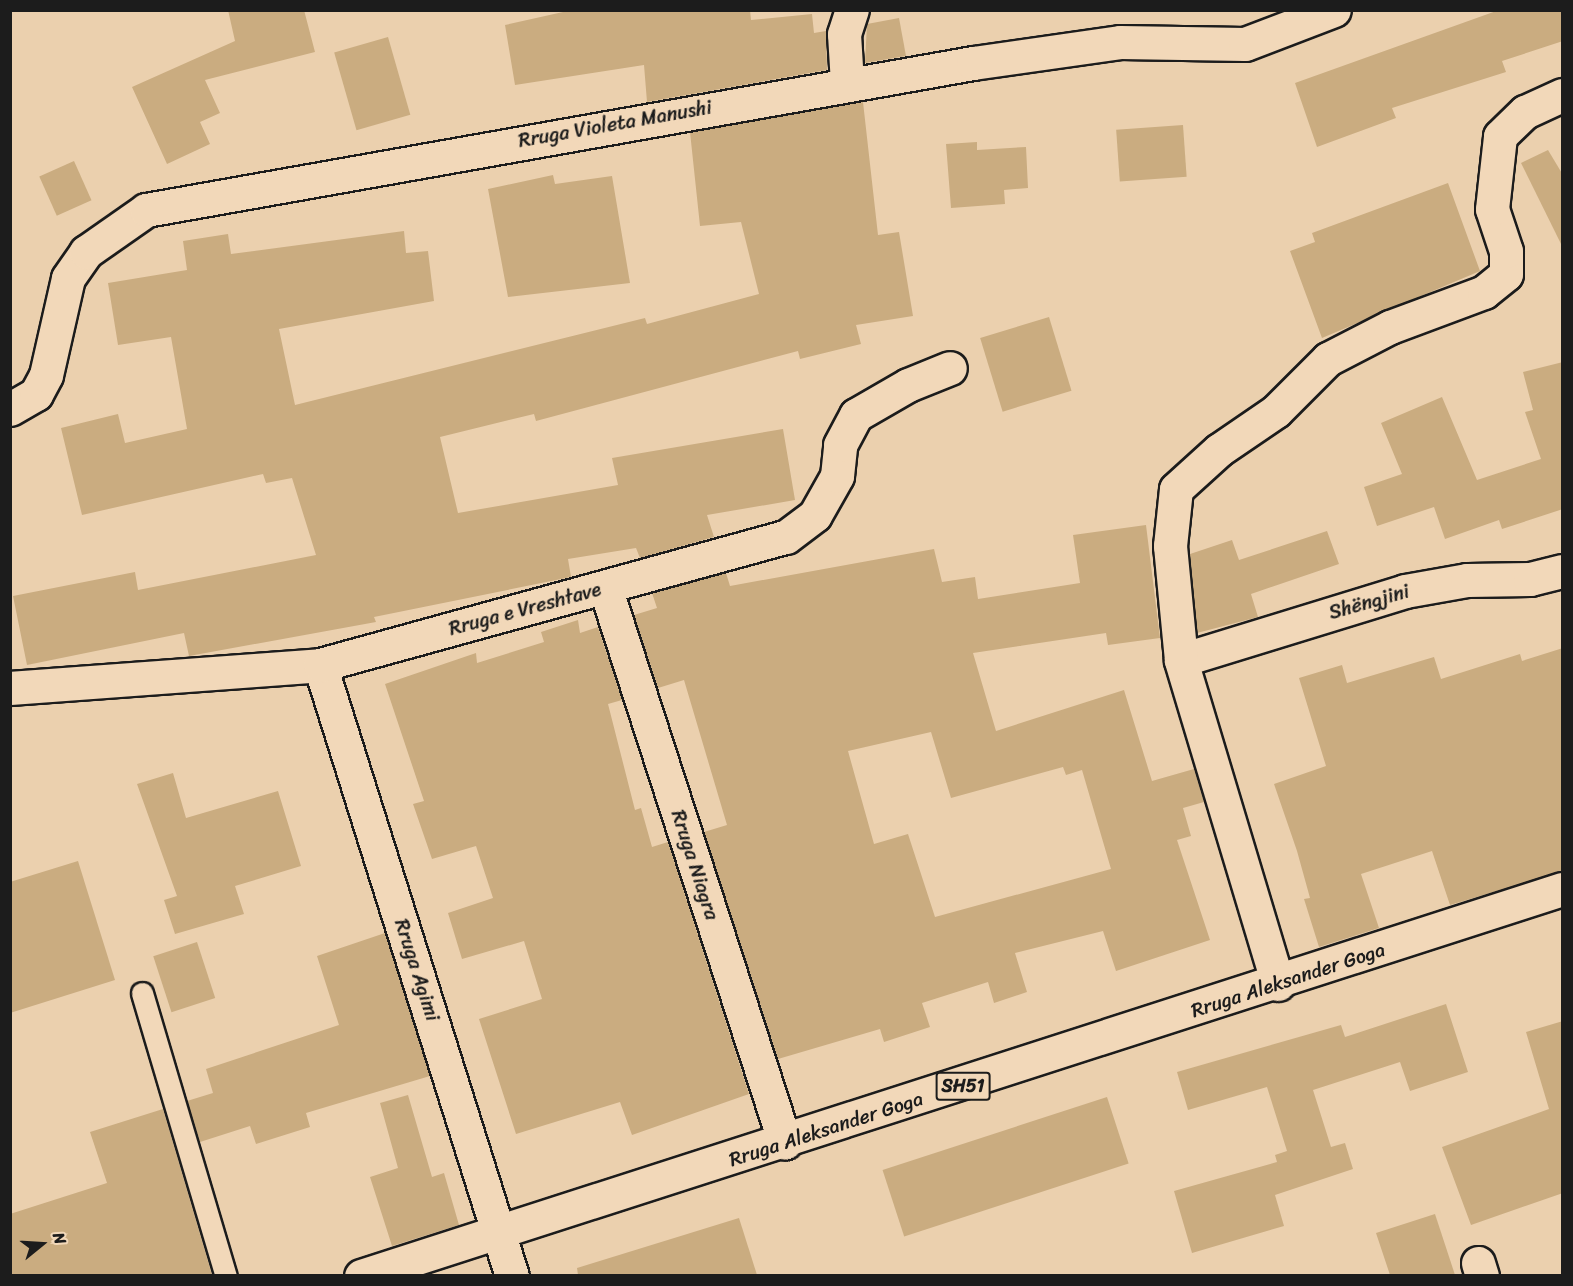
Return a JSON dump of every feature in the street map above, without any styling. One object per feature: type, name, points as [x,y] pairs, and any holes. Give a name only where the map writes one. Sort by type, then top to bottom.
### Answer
[{"type":"street","points":[[847,83],[844,34],[852,10]]},
{"type":"street","name":"Rruga Violeta Manushi","points":[[10,409],[36,394],[46,375],[68,278],[86,252],[146,210],[847,83],[1120,42],[1245,44],[1334,10]]},
{"type":"street","points":[[1278,984],[1181,660],[1170,546],[1176,489],[1220,450],[1276,411],[1328,359],[1390,327],[1484,292],[1506,274],[1506,251],[1492,209],[1500,136],[1525,112],[1563,95]]},
{"type":"street","name":"Rruga e Vreshtave","points":[[10,688],[320,665],[786,537],[815,515],[837,476],[840,445],[856,416],[908,385],[950,368]]},
{"type":"street","name":"Shëngjini","points":[[1181,660],[1405,591],[1467,580],[1530,579],[1563,571]]},
{"type":"street","name":"Rruga Niagra","points":[[605,587],[785,1143]]},
{"type":"street","name":"Rruga Agimi","points":[[320,665],[500,1230],[512,1275]]},
{"type":"street","name":"Rruga Aleksander Goga","points":[[361,1275],[785,1143],[1278,984],[1563,889]]},
{"type":"lane","points":[[142,993],[226,1275]]},
{"type":"building","points":[[228,10],[304,10],[315,52],[205,80],[220,113],[200,122],[210,144],[167,164],[132,87],[235,41]]},
{"type":"building","points":[[572,10],[750,10],[751,20],[812,14],[814,33],[826,31],[827,70],[647,102],[644,65],[515,85],[505,25]]},
{"type":"building","points":[[1499,10],[1563,10],[1563,41],[1502,61],[1506,72],[1392,108],[1396,118],[1317,147],[1295,83]]},
{"type":"building","points":[[899,18],[906,56],[865,63],[867,24]]},
{"type":"building","points":[[388,37],[410,115],[356,130],[334,52]]},
{"type":"building","points":[[863,102],[878,235],[899,232],[913,316],[856,325],[861,344],[800,359],[798,351],[536,421],[534,414],[440,437],[458,513],[618,485],[612,458],[783,429],[795,500],[707,515],[714,537],[640,558],[636,548],[568,559],[571,577],[374,617],[376,622],[189,656],[184,633],[27,665],[13,596],[135,572],[138,590],[316,555],[292,478],[266,483],[263,474],[82,515],[61,428],[118,414],[125,443],[187,429],[171,337],[118,345],[108,283],[187,270],[183,241],[228,234],[231,254],[404,231],[406,253],[428,251],[434,301],[279,329],[295,405],[645,318],[647,324],[759,294],[741,222],[700,226],[690,132]]},
{"type":"building","points":[[1183,125],[1187,177],[1120,182],[1116,130]]},
{"type":"building","points":[[977,142],[977,150],[1026,147],[1028,188],[1004,190],[1005,204],[951,208],[946,144]]},
{"type":"building","points":[[1548,150],[1563,175],[1563,248],[1521,163]]},
{"type":"building","points":[[74,161],[91,200],[57,216],[39,176]]},
{"type":"building","points":[[553,175],[555,184],[612,176],[630,283],[508,297],[488,189]]},
{"type":"building","points":[[1448,183],[1480,271],[1322,338],[1290,251],[1315,242],[1312,233]]},
{"type":"building","points":[[1049,317],[1072,391],[1003,412],[980,338]]},
{"type":"building","points":[[1563,362],[1563,509],[1502,529],[1499,520],[1445,539],[1434,507],[1377,526],[1364,487],[1402,474],[1381,423],[1442,397],[1477,480],[1541,459],[1525,412],[1533,410],[1523,372]]},
{"type":"building","points":[[1146,525],[1160,638],[1108,645],[1106,633],[973,653],[996,731],[1124,690],[1152,781],[1194,769],[1204,802],[1183,808],[1191,836],[1177,840],[1210,940],[1116,971],[1103,931],[1015,953],[1027,992],[994,1003],[988,982],[922,1003],[930,1027],[884,1042],[880,1029],[778,1059],[704,832],[727,825],[684,680],[658,688],[634,615],[657,608],[652,593],[726,573],[730,586],[934,549],[942,582],[975,577],[978,599],[1080,583],[1073,535]],"holes":[[[931,732],[951,798],[1063,767],[1066,775],[1082,770],[1111,869],[935,917],[908,834],[874,844],[848,751]]]},
{"type":"building","points":[[1327,531],[1339,564],[1251,594],[1258,617],[1197,633],[1190,554],[1232,540],[1239,560]]},
{"type":"building","points":[[578,620],[580,633],[598,627],[622,700],[608,704],[635,810],[641,808],[652,847],[668,842],[749,1094],[632,1135],[620,1102],[516,1134],[479,1019],[542,999],[524,941],[462,959],[448,913],[493,898],[476,846],[432,859],[413,804],[424,801],[385,684],[476,653],[477,663],[544,642],[541,632]]},
{"type":"building","points":[[1563,648],[1563,871],[1450,905],[1432,851],[1361,874],[1379,928],[1319,947],[1304,899],[1310,898],[1274,784],[1326,766],[1299,678],[1342,665],[1347,683],[1434,657],[1441,679],[1520,654],[1522,661]]},
{"type":"building","points":[[173,773],[186,818],[278,791],[301,866],[235,886],[244,914],[175,934],[164,900],[177,896],[137,784]]},
{"type":"building","points":[[78,861],[115,980],[10,1013],[10,882]]},
{"type":"building","points":[[385,933],[430,1076],[306,1113],[310,1127],[256,1144],[250,1126],[200,1142],[187,1101],[213,1093],[206,1069],[339,1025],[317,956]]},
{"type":"building","points":[[197,942],[215,998],[171,1012],[153,956]]},
{"type":"building","points":[[1446,1004],[1468,1072],[1410,1091],[1400,1062],[1313,1090],[1331,1147],[1345,1143],[1353,1169],[1275,1195],[1284,1226],[1192,1253],[1174,1191],[1277,1162],[1275,1155],[1287,1151],[1267,1087],[1188,1110],[1177,1072],[1341,1025],[1345,1037]]},
{"type":"building","points":[[1563,1021],[1563,1193],[1471,1225],[1442,1147],[1549,1109],[1526,1032]]},
{"type":"building","points":[[408,1095],[432,1177],[444,1173],[459,1225],[392,1246],[370,1177],[398,1168],[380,1103]]},
{"type":"building","points":[[1107,1097],[1129,1164],[904,1237],[883,1170]]},
{"type":"building","points":[[163,1109],[212,1275],[10,1275],[10,1214],[107,1183],[90,1132]]},
{"type":"building","points":[[1435,1214],[1455,1275],[1390,1275],[1376,1233]]},
{"type":"building","points":[[739,1218],[757,1275],[578,1275],[577,1268]]}]
